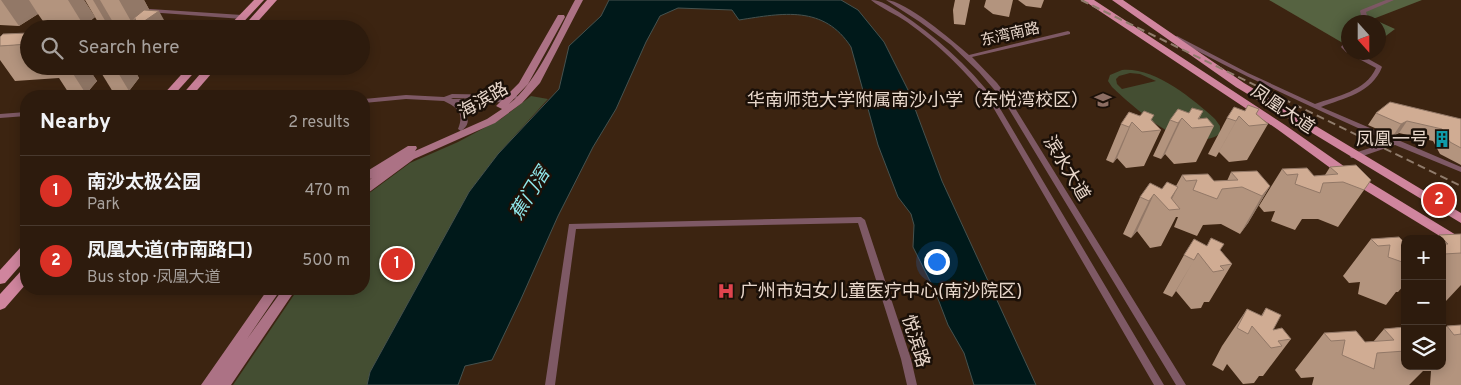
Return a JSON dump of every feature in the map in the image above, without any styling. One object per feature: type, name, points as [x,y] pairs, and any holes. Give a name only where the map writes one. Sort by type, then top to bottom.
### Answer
[{"type":"main road","points":[[239,20],[258,0]]},
{"type":"main road","points":[[254,20],[272,0]]},
{"type":"main road","name":"凤凰大道","points":[[1088,0],[1281,127],[1344,172],[1461,244]]},
{"type":"main road","name":"凤凰大道","points":[[1117,0],[1240,85],[1354,156],[1461,219]]},
{"type":"main road","points":[[172,90],[186,75]]},
{"type":"main road","points":[[191,90],[205,75]]},
{"type":"main road","points":[[1281,127],[1461,236]]},
{"type":"main road","points":[[0,279],[20,257]]},
{"type":"main road","points":[[0,304],[20,282]]},
{"type":"street","name":"海滨路","points":[[370,174],[413,147],[461,129],[516,99],[570,0]]},
{"type":"street","name":"海滨路","points":[[370,186],[410,158],[491,121],[535,83],[579,0]]},
{"type":"street","name":"滨水大道","points":[[874,0],[919,28],[957,60],[984,89],[1001,114],[1159,385]]},
{"type":"street","name":"滨水大道","points":[[890,0],[929,24],[969,57],[997,87],[1016,113],[1181,385]]},
{"type":"street","points":[[1364,15],[1363,11],[1393,1]]},
{"type":"street","points":[[146,11],[242,17]]},
{"type":"street","name":"凤凰大道","points":[[1142,18],[1202,52],[1316,106],[1461,170]]},
{"type":"street","name":"东湾南路","points":[[957,60],[1068,33]]},
{"type":"street","points":[[1316,106],[1362,88],[1376,76],[1379,67],[1365,60]]},
{"type":"street","points":[[448,100],[452,96],[516,99]]},
{"type":"street","points":[[370,100],[406,97],[448,100],[463,112],[465,119],[461,129]]},
{"type":"street","points":[[0,116],[20,114]]},
{"type":"street","points":[[1354,156],[1396,142]]},
{"type":"street","name":"悦滨路","points":[[550,385],[572,226],[861,220],[906,359],[912,385]]},
{"type":"street","points":[[208,385],[271,295]]},
{"type":"street","points":[[223,385],[286,295]]},
{"type":"green space","points":[[1269,0],[1422,0],[1383,15],[1341,15],[1341,42]]},
{"type":"green space","points":[[1386,25],[1395,29],[1386,36]]},
{"type":"green space","points":[[1122,70],[1134,70],[1147,73],[1159,79],[1184,93],[1215,119],[1220,126],[1220,133],[1209,139],[1195,139],[1168,131],[1148,118],[1112,87],[1108,81],[1110,75]],"holes":[[[1130,73],[1140,74],[1156,81],[1122,89],[1117,84],[1116,79],[1119,76]]]},
{"type":"green space","points":[[531,96],[548,99],[498,154],[469,192],[370,372],[367,385],[233,385],[294,295],[370,295],[370,193],[410,163],[458,142],[501,119]]},
{"type":"water","name":"蕉门滘","points":[[609,0],[841,0],[858,10],[884,42],[908,90],[942,181],[1036,385],[974,385],[964,353],[948,325],[935,291],[913,247],[914,225],[911,214],[898,197],[878,145],[851,47],[840,33],[828,24],[815,18],[801,15],[771,15],[739,20],[732,10],[678,8],[660,16],[646,42],[616,109],[593,147],[558,216],[492,360],[465,366],[458,385],[367,385],[370,372],[469,192],[498,154],[559,89],[569,46],[601,16]]},
{"type":"building","points":[[144,10],[159,11],[146,20],[133,19]]},
{"type":"building","points":[[20,33],[20,45],[0,46],[0,37],[3,34]]},
{"type":"building","points":[[1390,102],[1461,119],[1461,148],[1450,142],[1442,129],[1407,121],[1401,124],[1376,113]]},
{"type":"building","points":[[1248,105],[1259,109],[1256,114],[1268,124],[1249,126],[1239,116],[1236,121],[1227,118],[1234,107],[1245,111]]},
{"type":"building","points":[[1192,108],[1203,111],[1198,119],[1207,118],[1214,126],[1192,128],[1182,118],[1178,123],[1170,120],[1178,109],[1189,113]]},
{"type":"building","points":[[1144,111],[1154,115],[1151,120],[1161,130],[1142,132],[1132,122],[1129,127],[1121,124],[1129,112],[1140,116]]},
{"type":"building","points":[[1356,165],[1371,180],[1364,190],[1343,182],[1323,183],[1320,193],[1295,184],[1298,174],[1287,175],[1282,169],[1307,168],[1314,176],[1338,174],[1330,167]]},
{"type":"building","points":[[1257,171],[1270,186],[1262,196],[1242,187],[1222,189],[1217,199],[1193,190],[1197,180],[1186,181],[1182,175],[1208,174],[1214,181],[1238,180],[1231,172]]},
{"type":"building","points":[[1167,182],[1178,187],[1171,198],[1180,209],[1169,210],[1154,194],[1149,201],[1140,197],[1150,183],[1162,189]]},
{"type":"building","points":[[1461,234],[1461,253],[1446,254],[1446,244],[1448,244],[1446,242],[1446,235],[1439,235]]},
{"type":"building","points":[[1399,237],[1401,239],[1401,262],[1388,257],[1390,245],[1378,246],[1371,239]]},
{"type":"building","points":[[1211,238],[1224,244],[1220,250],[1232,264],[1220,266],[1224,270],[1213,272],[1198,253],[1194,260],[1184,255],[1194,239],[1207,246]]},
{"type":"building","points":[[1266,308],[1281,315],[1273,330],[1282,328],[1291,339],[1278,341],[1282,346],[1271,348],[1252,326],[1248,334],[1237,328],[1247,309],[1262,316]]},
{"type":"building","points":[[1461,325],[1461,334],[1454,335],[1447,326]]},
{"type":"building","points":[[1401,327],[1401,351],[1377,353],[1374,369],[1342,355],[1345,340],[1331,341],[1324,333],[1356,331],[1365,342],[1394,340],[1384,329]]},
{"type":"railway","points":[[1081,0],[1461,186]]},
{"type":"place","name":"华南师范大学附属南沙小学（东悦湾校区）","points":[[1103,100]]},
{"type":"place","name":"凤凰一号","points":[[1442,139]]},
{"type":"place","name":"凤凰大道(市南路口)","points":[[1439,200]]},
{"type":"place","name":"南沙太极公园","points":[[397,264]]},
{"type":"place","name":"广州市妇女儿童医疗中心(南沙院区)","points":[[726,291]]}]
